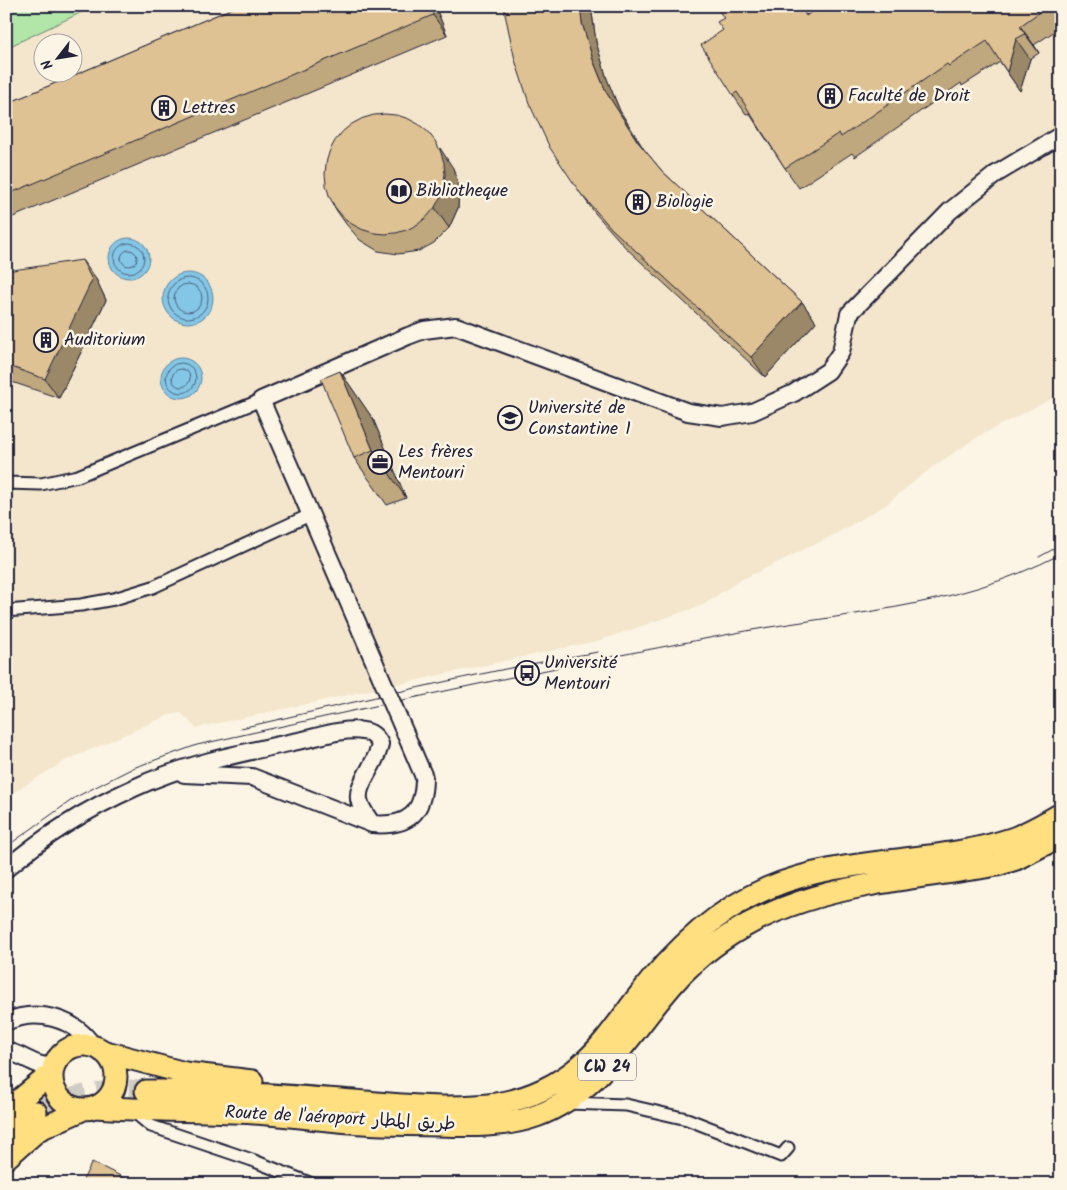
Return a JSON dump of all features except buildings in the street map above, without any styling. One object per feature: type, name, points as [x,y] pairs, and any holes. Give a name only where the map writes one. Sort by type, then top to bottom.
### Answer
[{"type":"highway","name":"Route de l'aéroport طريق المطار","points":[[6,1158],[38,1130],[90,1108],[141,1100],[303,1097],[409,1105],[481,1105],[501,1103],[527,1096],[549,1088],[568,1076],[601,1046],[674,953],[698,932],[760,891],[787,880],[824,869],[937,855],[987,845],[1037,828],[1061,814]]},
{"type":"highway","name":"Route de l'aéroport طريق المطار","points":[[141,1100],[363,1123],[463,1126],[518,1122],[538,1115],[585,1090],[606,1068],[685,971],[714,947],[772,912],[815,896],[846,888],[997,865],[1016,859],[1061,836]]},
{"type":"highway","points":[[74,1046],[97,1048],[109,1057],[116,1076],[110,1095],[90,1108],[73,1108],[64,1102],[54,1089],[53,1069],[58,1057],[74,1046]]},
{"type":"highway","name":"CW 24","points":[[97,1048],[185,1072],[235,1080],[425,1093],[453,1097],[481,1105]]},
{"type":"highway","points":[[6,1110],[53,1069]]},
{"type":"highway","points":[[6,1136],[36,1112]]},
{"type":"street","points":[[6,483],[41,484],[78,476],[261,400],[408,336],[424,330],[456,326],[680,409],[722,417],[752,412],[794,393],[828,371],[841,352],[849,314],[892,269],[950,211],[996,174],[1061,135]]},
{"type":"street","points":[[170,772],[252,777],[372,824],[390,826],[410,817],[420,805],[424,778],[312,514],[261,400]]},
{"type":"street","points":[[6,611],[81,605],[114,600],[154,587],[312,514]]},
{"type":"street","points":[[6,869],[62,825],[133,788],[170,772],[319,737],[365,731],[373,734],[380,744],[378,753],[358,795],[359,803],[372,824]]},
{"type":"street","points":[[6,1022],[35,1016],[63,1020],[81,1030],[97,1048]]},
{"type":"street","points":[[6,1051],[17,1053],[38,1065],[53,1069]]},
{"type":"street","points":[[141,1100],[140,1116],[151,1126],[252,1160],[312,1184]]},
{"type":"street","points":[[564,1102],[626,1104],[688,1119],[781,1156],[788,1148]]},
{"type":"shaded area","name":"Université de Constantine 1","points":[[6,6],[1061,6],[1061,394],[979,436],[931,468],[884,506],[834,535],[737,582],[703,605],[601,640],[196,728],[181,713],[169,715],[65,761],[6,797]]},
{"type":"green space","points":[[6,6],[95,6],[40,32],[32,32],[32,36],[6,48]]},
{"type":"water","points":[[129,238],[143,244],[149,258],[143,272],[129,278],[115,272],[109,258],[115,244]]},
{"type":"water","points":[[183,273],[193,273],[206,280],[213,293],[213,303],[206,316],[193,323],[183,323],[174,319],[167,312],[163,303],[163,293],[167,284],[174,277]]},
{"type":"water","points":[[185,358],[192,361],[198,367],[201,378],[200,386],[192,395],[185,398],[177,398],[170,395],[162,386],[161,374],[164,367],[173,359]]},
{"type":"tunnel","points":[[36,1112],[63,1101],[90,1094],[131,1090],[146,1091]]},
{"type":"tram line","points":[[1039,557],[1061,545]]},
{"type":"tram line","points":[[6,847],[76,797],[133,768],[197,745],[593,661],[768,627],[937,599],[1020,573],[1061,554]]},
{"type":"tram line","points":[[241,728],[463,678],[598,652]]},
{"type":"place","name":"Faculté de Droit","points":[[830,96]]},
{"type":"place","name":"Lettres","points":[[164,108]]},
{"type":"place","name":"Bibliotheque","points":[[399,191]]},
{"type":"place","name":"Biologie","points":[[638,202]]},
{"type":"place","name":"Auditorium","points":[[46,340]]},
{"type":"place","name":"Université de Constantine 1","points":[[510,418]]},
{"type":"place","name":"Les frères Mentouri","points":[[380,462]]},
{"type":"place","name":"Université Mentouri","points":[[527,673]]}]
